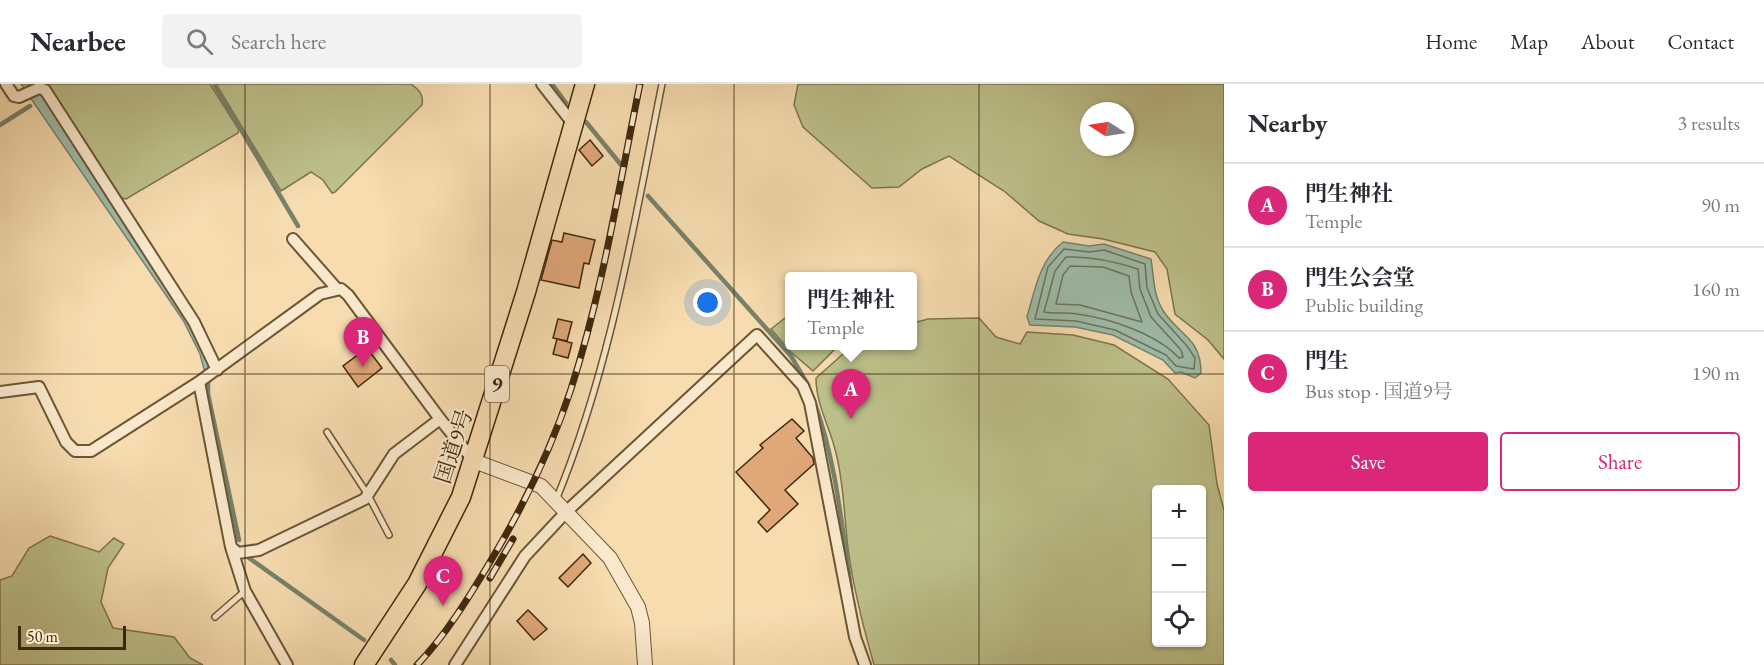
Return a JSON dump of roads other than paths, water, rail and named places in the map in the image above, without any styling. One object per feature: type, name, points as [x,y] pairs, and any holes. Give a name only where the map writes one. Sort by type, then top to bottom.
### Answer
[{"type":"highway","name":"国道9号","points":[[364,665],[400,612],[437,548],[462,497],[585,84]]},
{"type":"street","points":[[6,84],[14,96],[25,96],[37,89],[45,90],[194,322],[208,376],[231,547],[245,591],[287,665]]},
{"type":"street","points":[[542,84],[574,125]]},
{"type":"street","points":[[293,239],[337,289],[348,295],[474,461],[534,482],[556,500],[610,558],[631,590],[642,623],[645,665]]},
{"type":"street","points":[[0,392],[39,387],[66,442],[75,451],[91,451],[208,376],[320,294],[337,289]]},
{"type":"street","points":[[455,665],[514,570],[567,511],[757,335],[803,386],[810,403],[855,637],[865,665]]},
{"type":"street","points":[[231,547],[238,553],[259,550],[309,527],[368,495],[394,454],[440,419]]},
{"type":"lane","points":[[556,500],[596,380],[613,320],[640,203],[662,84]]},
{"type":"lane","points":[[327,432],[368,495],[388,535]]},
{"type":"lane","points":[[215,617],[245,591]]},
{"type":"water","points":[[21,84],[32,84],[41,94],[188,317],[211,369],[205,373],[200,354],[183,320]]},
{"type":"water","points":[[1063,242],[1089,246],[1104,244],[1151,259],[1160,306],[1194,345],[1198,352],[1201,373],[1195,378],[1181,372],[1175,373],[1163,360],[1113,335],[1075,327],[1030,325],[1027,317],[1039,276],[1049,257]]},
{"type":"waterway","points":[[214,84],[298,226]]},
{"type":"waterway","points":[[552,84],[566,103]]},
{"type":"waterway","points":[[0,125],[30,106]]},
{"type":"waterway","points":[[586,122],[622,166]]},
{"type":"waterway","points":[[648,196],[785,349]]},
{"type":"waterway","points":[[786,350],[808,385]]},
{"type":"waterway","points":[[208,378],[208,394],[239,540]]},
{"type":"waterway","points":[[814,401],[822,423],[833,470],[851,589]]},
{"type":"waterway","points":[[249,558],[364,640]]},
{"type":"waterway","points":[[391,660],[395,665]]},
{"type":"railway","points":[[417,665],[438,641],[474,589],[525,499],[555,434],[571,389],[592,314],[640,84]]},
{"type":"railway","points":[[490,578],[513,539]]},
{"type":"place","name":"門生公会堂","points":[[363,367]]},
{"type":"place","name":"門生神社","points":[[851,419]]},
{"type":"place","name":"門生","points":[[443,606]]}]
